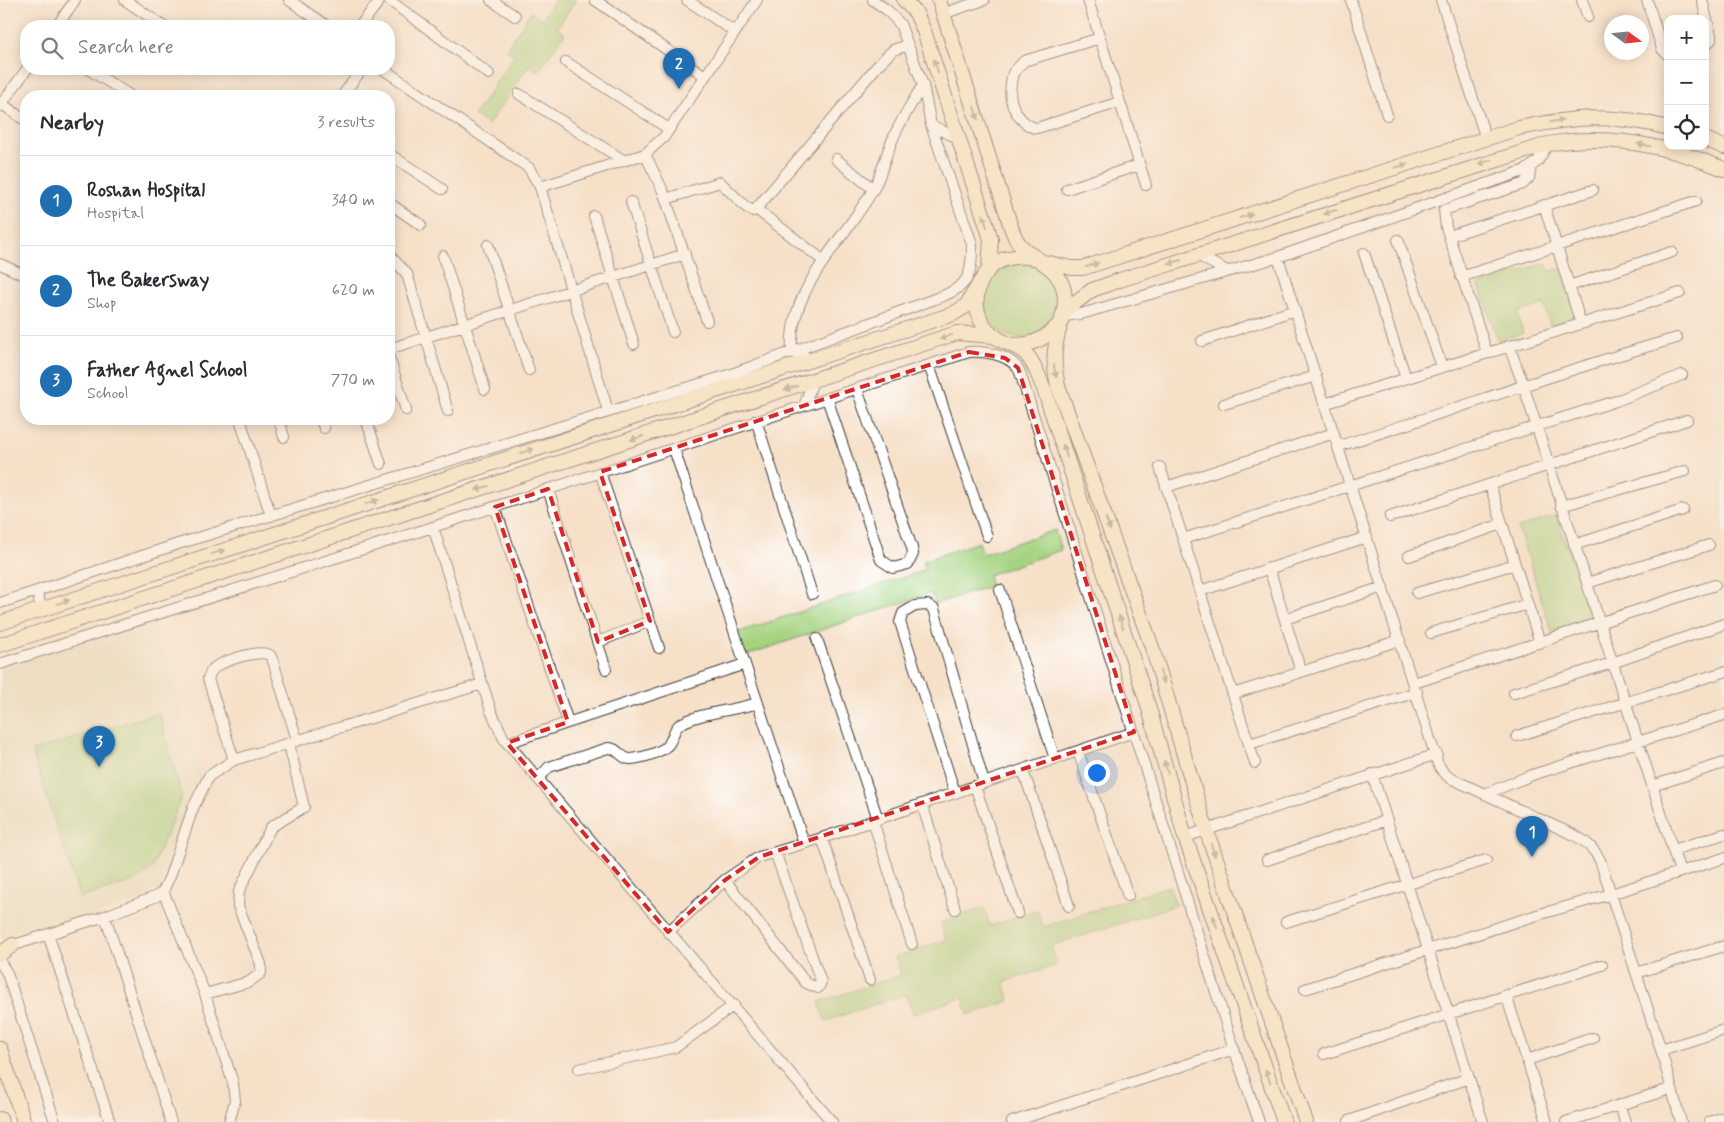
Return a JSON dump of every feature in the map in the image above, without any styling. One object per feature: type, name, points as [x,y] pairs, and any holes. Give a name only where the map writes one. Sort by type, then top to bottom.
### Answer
[{"type":"street","points":[[61,20],[75,0]]},
{"type":"street","points":[[125,0],[154,20]]},
{"type":"street","points":[[289,0],[318,20]]},
{"type":"street","points":[[365,20],[380,0]]},
{"type":"street","points":[[389,0],[489,74]]},
{"type":"street","points":[[491,0],[515,16]]},
{"type":"street","points":[[596,0],[705,76]]},
{"type":"street","points":[[687,0],[735,32]]},
{"type":"street","points":[[540,187],[645,154],[669,129],[757,0]]},
{"type":"street","points":[[0,603],[271,516],[732,374],[940,298],[963,286],[969,276],[972,263],[972,244],[932,125],[923,85],[900,24],[887,10],[873,0]]},
{"type":"street","points":[[904,0],[916,13],[924,31],[991,239],[989,269]]},
{"type":"street","points":[[939,0],[945,13],[1012,230],[1020,245],[1055,272],[1062,284],[1065,299],[1054,365],[1058,386],[1153,650],[1206,829],[1306,1122]]},
{"type":"street","points":[[945,13],[972,2],[984,0]]},
{"type":"street","points":[[1088,0],[1146,185]]},
{"type":"street","points":[[1351,0],[1387,115]]},
{"type":"street","points":[[1442,0],[1486,139]]},
{"type":"street","points":[[1582,0],[1588,18]]},
{"type":"street","points":[[1647,0],[1664,51]]},
{"type":"street","points":[[1702,0],[1706,15]]},
{"type":"street","points":[[1709,27],[1711,40],[1709,42]]},
{"type":"street","points":[[1100,38],[1024,61],[1013,73],[1011,104],[1029,126],[1037,128],[1120,102]]},
{"type":"street","points":[[756,210],[879,64],[893,50],[908,45]]},
{"type":"street","points":[[566,62],[669,129]]},
{"type":"street","points":[[20,117],[1,105],[23,75]]},
{"type":"street","points":[[98,75],[121,90]]},
{"type":"street","points":[[346,90],[358,75]]},
{"type":"street","points":[[392,75],[529,168],[540,187],[570,292],[608,411]]},
{"type":"street","points":[[792,352],[791,334],[794,320],[811,282],[873,189],[901,121],[923,85]]},
{"type":"street","points":[[519,94],[623,160]]},
{"type":"street","points":[[0,623],[953,314],[966,306],[989,269],[1003,259],[1019,256],[1072,268],[1083,268],[1519,128],[1561,120],[1596,117],[1633,120],[1664,127]]},
{"type":"street","points":[[932,125],[959,139]]},
{"type":"street","points":[[1013,345],[1028,345],[1042,340],[1092,290],[1548,144],[1590,139],[1630,142],[1658,148],[1724,169]]},
{"type":"street","points":[[1709,141],[1724,147]]},
{"type":"street","points":[[1063,317],[1081,314],[1227,270],[1278,257],[1432,205],[1531,167],[1548,144]]},
{"type":"street","points":[[645,154],[666,199],[707,321]]},
{"type":"street","points":[[395,158],[442,190]]},
{"type":"street","points":[[836,159],[873,189]]},
{"type":"street","points":[[1067,189],[1139,165]]},
{"type":"street","points":[[1487,353],[1461,277],[1444,216],[1447,208],[1523,184],[1529,178],[1531,167]]},
{"type":"street","points":[[666,199],[720,182],[746,207],[753,211],[756,210],[824,261]]},
{"type":"street","points":[[1449,236],[1593,190]]},
{"type":"street","points":[[1461,277],[1696,201]]},
{"type":"street","points":[[631,202],[673,332]]},
{"type":"street","points":[[1544,206],[1581,324]]},
{"type":"street","points":[[395,207],[422,225]]},
{"type":"street","points":[[594,216],[634,344]]},
{"type":"street","points":[[1398,240],[1442,367]]},
{"type":"street","points":[[488,245],[529,370]]},
{"type":"street","points":[[1569,286],[1672,252]]},
{"type":"street","points":[[1364,253],[1406,378]]},
{"type":"street","points":[[395,347],[684,254]]},
{"type":"street","points":[[1197,255],[1227,270]]},
{"type":"street","points":[[443,256],[485,389]]},
{"type":"street","points":[[1278,257],[1443,772],[1450,778],[1587,842],[1600,860],[1661,1050],[1670,1089],[1681,1122]]},
{"type":"street","points":[[395,261],[407,274],[448,411]]},
{"type":"street","points":[[0,264],[20,273]]},
{"type":"street","points":[[980,282],[976,296],[977,312],[983,325],[994,336],[1027,354],[1036,372],[1074,480],[1148,705],[1185,837],[1284,1122]]},
{"type":"street","points":[[1324,404],[1680,293]]},
{"type":"street","points":[[1202,341],[1294,310]]},
{"type":"street","points":[[0,645],[957,333],[994,336]]},
{"type":"street","points":[[1339,446],[1523,384],[1677,338]]},
{"type":"street","points":[[1509,346],[1523,384],[1535,427],[1680,872]]},
{"type":"street","points":[[0,664],[674,450],[756,420],[969,352],[979,351],[1005,358],[1018,368],[1234,1049],[1259,1122]]},
{"type":"street","points":[[792,352],[812,360]]},
{"type":"street","points":[[930,365],[987,536]]},
{"type":"street","points":[[1183,539],[1616,401],[1682,375]]},
{"type":"street","points":[[395,376],[406,410]]},
{"type":"street","points":[[1224,404],[1316,376]]},
{"type":"street","points":[[804,406],[812,381]]},
{"type":"street","points":[[827,398],[881,560],[893,568],[908,564],[913,554],[912,548],[857,389]]},
{"type":"street","points":[[756,420],[812,594]]},
{"type":"street","points":[[1390,517],[1687,420]]},
{"type":"street","points":[[242,425],[271,516]]},
{"type":"street","points":[[280,425],[284,437]]},
{"type":"street","points":[[368,425],[381,464]]},
{"type":"street","points":[[1166,487],[1334,433]]},
{"type":"street","points":[[674,450],[804,843]]},
{"type":"street","points":[[1160,467],[1256,763]]},
{"type":"street","points":[[1561,506],[1685,471]]},
{"type":"street","points":[[600,472],[659,648]]},
{"type":"street","points":[[1056,488],[1074,480]]},
{"type":"street","points":[[1490,485],[1540,642]]},
{"type":"street","points":[[548,489],[606,669]]},
{"type":"street","points":[[494,506],[568,722]]},
{"type":"street","points":[[1574,545],[1683,510]]},
{"type":"street","points":[[1410,556],[1502,524]]},
{"type":"street","points":[[433,527],[491,711],[507,743],[668,932],[734,1005],[827,1121]]},
{"type":"street","points":[[1200,590],[1367,536]]},
{"type":"street","points":[[1587,583],[1709,545]]},
{"type":"street","points":[[1417,593],[1515,564]]},
{"type":"street","points":[[1269,568],[1301,672]]},
{"type":"street","points":[[1249,744],[1416,688],[1540,642],[1715,584]]},
{"type":"street","points":[[1285,619],[1383,587]]},
{"type":"street","points":[[1000,590],[1055,759]]},
{"type":"street","points":[[37,591],[41,609]]},
{"type":"street","points":[[1431,633],[1528,604]]},
{"type":"street","points":[[955,793],[900,622],[903,613],[915,606],[928,605],[934,609],[979,785],[1018,913]]},
{"type":"street","points":[[598,642],[650,621]]},
{"type":"street","points":[[1514,693],[1612,663],[1724,624]]},
{"type":"street","points":[[47,630],[52,648]]},
{"type":"street","points":[[817,639],[875,820],[912,944]]},
{"type":"street","points":[[1233,694],[1400,640]]},
{"type":"street","points":[[205,994],[249,982],[261,973],[261,964],[238,906],[238,898],[243,882],[272,827],[304,807],[293,742],[270,655],[258,652],[216,667],[210,672],[208,679],[234,760]]},
{"type":"street","points":[[507,743],[745,664]]},
{"type":"street","points":[[1517,736],[1724,672]]},
{"type":"street","points":[[0,954],[4,947],[105,916],[147,900],[163,891],[193,808],[209,776],[234,760],[482,684]]},
{"type":"street","points":[[538,780],[549,767],[608,748],[615,749],[624,757],[631,759],[662,750],[667,746],[679,726],[702,716],[736,710],[758,703]]},
{"type":"street","points":[[1486,794],[1532,775],[1724,715]]},
{"type":"street","points":[[668,932],[725,880],[759,857],[822,838],[1134,732]]},
{"type":"street","points":[[1078,751],[1128,896]]},
{"type":"street","points":[[1185,837],[1437,754]]},
{"type":"street","points":[[1652,786],[1724,763]]},
{"type":"street","points":[[1023,770],[1069,906]]},
{"type":"street","points":[[1372,774],[1483,1122]]},
{"type":"street","points":[[922,804],[955,909]]},
{"type":"street","points":[[1267,860],[1387,820]]},
{"type":"street","points":[[1673,850],[1724,834]]},
{"type":"street","points":[[822,838],[870,980]]},
{"type":"street","points":[[725,880],[806,983],[818,988],[821,982],[775,852]]},
{"type":"street","points":[[1305,989],[1724,858]]},
{"type":"street","points":[[1286,922],[1486,860]]},
{"type":"street","points":[[163,891],[205,994],[235,1089],[235,1101],[229,1122]]},
{"type":"street","points":[[105,916],[171,1122]]},
{"type":"street","points":[[48,934],[110,1122]]},
{"type":"street","points":[[1636,973],[1724,946]]},
{"type":"street","points":[[0,962],[7,973],[55,1122]]},
{"type":"street","points":[[1324,1054],[1602,965]]},
{"type":"street","points":[[1506,995],[1547,1122]]},
{"type":"street","points":[[579,1069],[676,1047],[734,1005]]},
{"type":"street","points":[[1661,1050],[1724,1030]]},
{"type":"street","points":[[1527,1060],[1593,1038]]},
{"type":"street","points":[[0,1049],[24,1122]]},
{"type":"street","points":[[1012,1122],[1234,1049]]},
{"type":"street","points":[[1349,1121],[1469,1078]]},
{"type":"street","points":[[1566,1122],[1670,1089]]},
{"type":"street","points":[[1620,1106],[1625,1122]]},
{"type":"street","points":[[1709,1122],[1724,1117]]},
{"type":"highlighted area","points":[[969,352],[1005,358],[1018,368],[1023,382],[1134,732],[759,857],[725,880],[668,932],[507,743],[568,722],[495,507],[548,489],[598,642],[650,621],[600,472]]},
{"type":"shaded area","points":[[155,619],[203,782],[161,888],[152,895],[123,906],[16,940],[3,940],[0,937],[0,668]]},
{"type":"green space","points":[[555,0],[576,0],[557,28],[565,33],[538,72],[529,65],[488,125],[474,115],[514,56],[506,49],[531,12],[542,19]]},
{"type":"green space","points":[[1546,263],[1549,271],[1561,268],[1577,318],[1550,325],[1544,304],[1517,313],[1523,333],[1498,341],[1479,285]]},
{"type":"green space","points":[[1021,264],[1035,267],[1047,275],[1055,287],[1058,301],[1055,315],[1047,327],[1035,335],[1021,338],[1007,335],[995,327],[987,315],[984,301],[987,287],[995,275],[1007,267]]},
{"type":"green space","points":[[1556,515],[1591,619],[1552,632],[1518,528]]},
{"type":"green space","points":[[1055,530],[1061,550],[988,575],[991,586],[935,604],[931,593],[744,656],[736,633],[925,570],[923,561],[979,542],[983,554]]},
{"type":"green space","points":[[159,713],[182,796],[152,868],[136,880],[80,898],[32,751]]},
{"type":"green space","points":[[1169,886],[1176,905],[1051,946],[1057,965],[1004,982],[1010,1001],[968,1015],[963,997],[913,1014],[906,994],[825,1021],[819,1002],[901,975],[895,957],[946,940],[941,922],[984,908],[990,926],[1037,910],[1043,927]]},
{"type":"place","name":"The Bakersway","points":[[679,89]]},
{"type":"place","name":"Father Agnel School","points":[[99,767]]},
{"type":"place","name":"Roshan Hospital","points":[[1532,857]]}]
